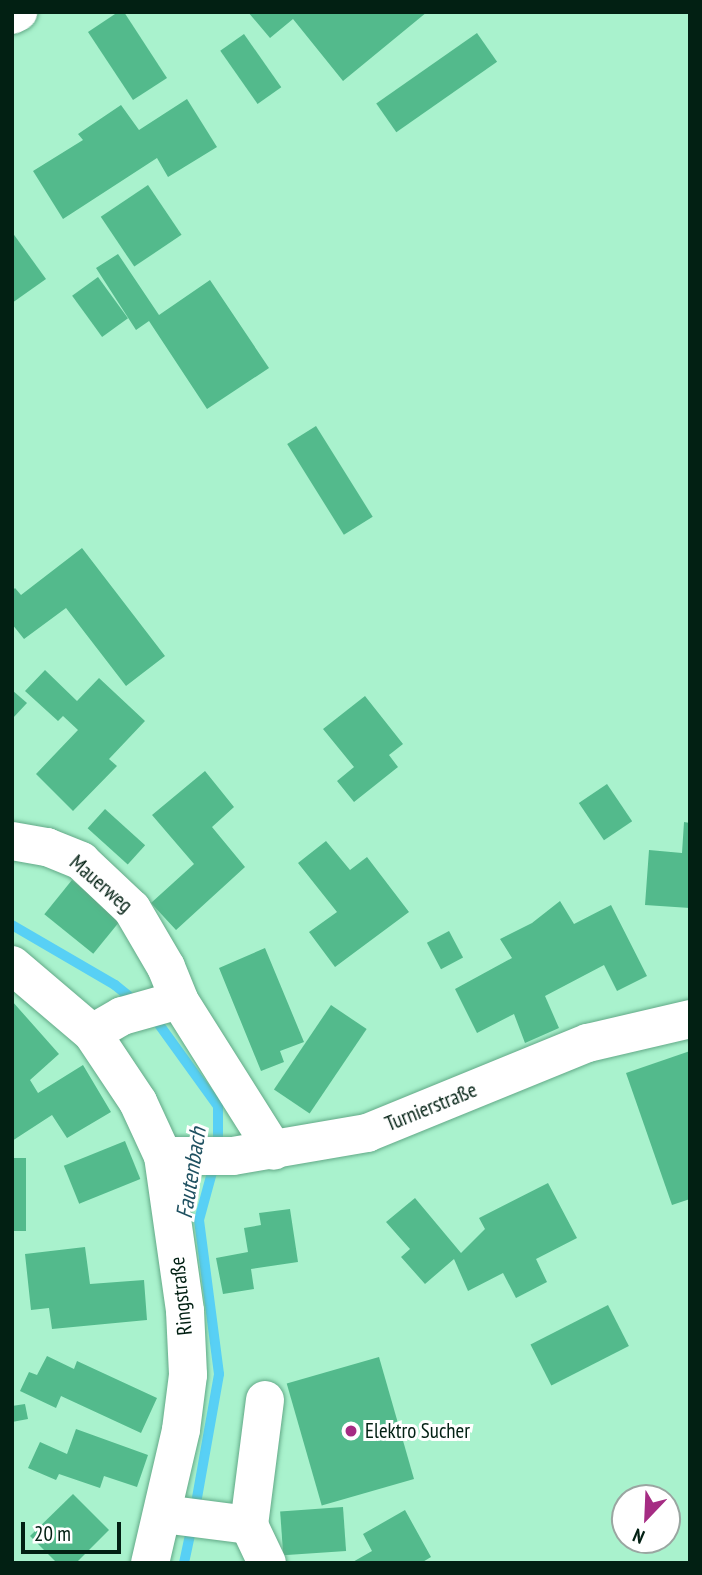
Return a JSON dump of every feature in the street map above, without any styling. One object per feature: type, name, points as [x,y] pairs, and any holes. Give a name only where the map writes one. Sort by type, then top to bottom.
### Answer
[{"type":"street","points":[[12,15],[18,12]]},
{"type":"street","name":"Mauerweg","points":[[12,841],[47,847],[81,860],[132,909],[158,948],[137,1014],[274,1151]]},
{"type":"street","name":"Ringstraße","points":[[12,965],[137,1014],[138,1102],[176,1156],[188,1375],[164,1514],[150,1563]]},
{"type":"street","name":"Turnierstraße","points":[[176,1156],[233,1156],[367,1133],[589,1043],[690,1019]]},
{"type":"street","points":[[265,1400],[249,1525],[267,1563]]},
{"type":"street","points":[[164,1514],[249,1525]]},
{"type":"building","points":[[118,12],[124,12],[167,78],[133,100],[88,32]]},
{"type":"building","points":[[248,12],[427,12],[343,81],[293,19],[270,38]]},
{"type":"building","points":[[477,33],[497,62],[396,132],[376,104]]},
{"type":"building","points":[[244,34],[281,87],[258,104],[220,51]]},
{"type":"building","points":[[187,99],[217,147],[168,177],[157,158],[63,219],[33,171],[83,140],[78,134],[121,105],[139,130]]},
{"type":"building","points":[[148,185],[182,235],[134,267],[101,217]]},
{"type":"building","points":[[12,232],[46,279],[12,303]]},
{"type":"building","points":[[118,254],[159,315],[210,280],[269,368],[207,409],[149,321],[136,330],[96,268]]},
{"type":"building","points":[[98,277],[128,318],[102,337],[72,296]]},
{"type":"building","points":[[316,426],[373,517],[344,535],[287,444]]},
{"type":"building","points":[[82,548],[165,656],[126,686],[66,608],[24,639],[12,624],[12,591],[15,588],[21,595]]},
{"type":"building","points":[[45,670],[77,701],[99,678],[145,721],[109,759],[117,766],[73,811],[36,774],[78,730],[63,716],[58,721],[25,691]]},
{"type":"building","points":[[12,690],[27,703],[12,719]]},
{"type":"building","points":[[365,696],[403,744],[389,755],[398,767],[354,802],[337,781],[354,767],[323,729]]},
{"type":"building","points":[[205,771],[234,807],[212,827],[245,867],[176,930],[151,903],[194,864],[152,815]]},
{"type":"building","points":[[607,784],[632,821],[604,840],[579,803]]},
{"type":"building","points":[[105,809],[145,845],[128,864],[88,828]]},
{"type":"building","points":[[684,822],[690,823],[690,908],[645,905],[649,850],[682,853]]},
{"type":"building","points":[[326,841],[350,870],[367,857],[409,912],[335,967],[309,932],[337,912],[298,863]]},
{"type":"building","points":[[72,880],[121,920],[93,954],[44,914]]},
{"type":"building","points":[[560,901],[574,924],[611,905],[647,976],[617,991],[604,965],[545,996],[559,1028],[525,1043],[514,1014],[477,1033],[455,989],[512,958],[500,939],[532,923]]},
{"type":"building","points":[[449,931],[463,957],[441,969],[427,943]]},
{"type":"building","points":[[265,948],[304,1042],[280,1051],[284,1062],[261,1071],[219,968]]},
{"type":"building","points":[[12,1001],[59,1054],[30,1080],[38,1093],[83,1065],[111,1112],[67,1138],[52,1115],[12,1141]]},
{"type":"building","points":[[331,1005],[367,1029],[310,1114],[274,1090]]},
{"type":"building","points":[[690,1051],[690,1199],[672,1205],[626,1073]]},
{"type":"building","points":[[125,1141],[140,1179],[79,1204],[64,1166]]},
{"type":"building","points":[[12,1158],[26,1158],[26,1231],[12,1231]]},
{"type":"building","points":[[548,1183],[577,1238],[536,1259],[547,1282],[516,1298],[503,1273],[468,1291],[454,1259],[425,1284],[401,1257],[410,1249],[386,1222],[415,1198],[461,1253],[485,1229],[479,1218]]},
{"type":"building","points":[[290,1209],[298,1262],[251,1269],[254,1289],[223,1294],[216,1258],[248,1252],[244,1228],[261,1225],[259,1213]]},
{"type":"building","points":[[85,1247],[90,1284],[144,1280],[147,1320],[52,1329],[49,1308],[31,1310],[25,1254]]},
{"type":"building","points":[[608,1305],[629,1346],[551,1385],[530,1344]]},
{"type":"building","points":[[47,1356],[74,1369],[77,1361],[157,1398],[141,1433],[61,1396],[56,1408],[20,1391],[29,1372],[37,1375]]},
{"type":"building","name":"Elektro Sucher","points":[[379,1357],[414,1479],[322,1506],[287,1383]]},
{"type":"building","points":[[25,1404],[28,1419],[12,1422],[12,1406]]},
{"type":"building","points":[[76,1429],[148,1455],[137,1487],[104,1476],[100,1488],[59,1474],[56,1480],[28,1468],[40,1442],[67,1454]]},
{"type":"building","points":[[73,1494],[109,1530],[76,1563],[57,1563],[30,1536]]},
{"type":"building","points":[[343,1507],[346,1551],[283,1555],[280,1511]]},
{"type":"building","points":[[405,1510],[431,1557],[421,1563],[351,1563],[372,1551],[363,1534]]},
{"type":"waterway","name":"Fautenbach","points":[[12,925],[115,985],[136,1002]]},
{"type":"waterway","name":"Fautenbach","points":[[153,1016],[218,1106],[218,1147]]},
{"type":"waterway","name":"Fautenbach","points":[[195,1509],[219,1374],[199,1220],[214,1165]]},
{"type":"waterway","name":"Fautenbach","points":[[184,1563],[192,1524]]},
{"type":"place","name":"Elektro Sucher","points":[[351,1431]]}]
